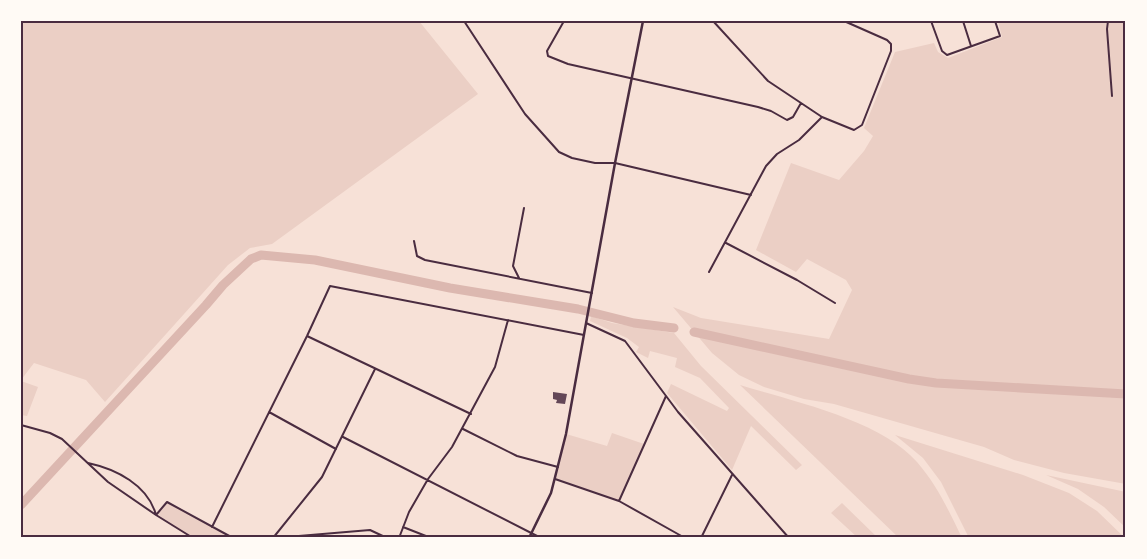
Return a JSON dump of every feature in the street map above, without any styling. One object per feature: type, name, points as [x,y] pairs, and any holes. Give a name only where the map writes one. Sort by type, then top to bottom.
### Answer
[{"type":"street","points":[[464,21],[525,114],[559,152],[572,158],[595,163],[615,163],[751,195]]},
{"type":"street","points":[[564,21],[547,51],[548,56],[568,64],[758,107],[788,120],[793,117],[801,103]]},
{"type":"street","points":[[529,538],[551,493],[566,434],[615,163],[644,21]]},
{"type":"street","points":[[713,21],[768,81],[822,117],[854,130],[862,125],[891,51],[891,44],[887,40],[844,21]]},
{"type":"street","points":[[931,21],[942,52],[947,55],[1000,36],[995,21]]},
{"type":"street","points":[[963,21],[971,46]]},
{"type":"street","points":[[1108,21],[1112,96]]},
{"type":"street","points":[[709,272],[766,166],[777,154],[799,140],[822,117]]},
{"type":"street","points":[[519,278],[513,266],[524,208]]},
{"type":"street","points":[[414,241],[417,256],[424,260],[592,293]]},
{"type":"street","points":[[725,242],[797,280],[835,303]]},
{"type":"street","points":[[212,527],[330,286],[584,335]]},
{"type":"street","points":[[399,538],[409,512],[428,479],[463,429],[495,368],[508,320]]},
{"type":"street","points":[[586,321],[625,341],[678,412],[789,538]]},
{"type":"street","points":[[307,336],[471,414]]},
{"type":"street","points":[[274,538],[322,477],[375,369]]},
{"type":"street","points":[[619,500],[666,396]]},
{"type":"street","points":[[269,412],[336,449]]},
{"type":"street","points":[[21,425],[50,433],[62,439],[108,482],[193,538]]},
{"type":"street","points":[[463,429],[517,456],[558,467]]},
{"type":"street","points":[[343,437],[541,538]]},
{"type":"street","points":[[86,463],[100,466],[136,484],[147,495],[156,515]]},
{"type":"street","points":[[702,538],[732,475]]},
{"type":"street","points":[[555,478],[619,500],[685,538]]},
{"type":"street","points":[[156,515],[167,502],[233,538]]},
{"type":"street","points":[[403,528],[431,538]]},
{"type":"street","points":[[274,538],[370,530],[387,538]]},
{"type":"shaded area","points":[[21,21],[419,21],[478,94],[272,244],[250,248],[228,265],[105,402],[86,380],[34,363],[21,380]]},
{"type":"shaded area","points":[[998,21],[1126,21],[1126,484],[1064,473],[1014,460],[984,447],[834,404],[804,399],[764,387],[739,375],[712,353],[673,307],[701,318],[829,339],[852,290],[846,280],[807,259],[796,272],[756,250],[791,163],[839,180],[864,151],[873,136],[864,128],[895,52],[934,43],[938,52],[948,58],[1002,37]]},
{"type":"shaded area","points":[[591,316],[612,323],[674,333],[701,366],[802,465],[796,470],[751,426],[732,470],[667,393],[671,384],[727,411],[729,408],[700,378],[675,367],[677,358],[650,351],[648,358],[636,352],[639,347],[627,338],[590,321]]},
{"type":"shaded area","points":[[21,381],[38,387],[27,416],[21,415]]},
{"type":"shaded area","points":[[740,385],[809,405],[859,423],[901,447],[917,462],[931,480],[962,538],[899,538]]},
{"type":"shaded area","points":[[612,433],[644,444],[619,501],[555,479],[566,434],[607,446]]},
{"type":"shaded area","points":[[895,435],[1023,475],[1069,493],[1097,511],[1125,538],[969,538],[941,482],[923,458]]},
{"type":"shaded area","points":[[1046,475],[1126,492],[1126,528],[1104,507],[1078,489]]},
{"type":"shaded area","points":[[167,502],[233,538],[193,538],[156,515]]},
{"type":"shaded area","points":[[842,503],[878,538],[858,538],[831,513]]},
{"type":"building","points":[[553,392],[567,394],[565,404],[556,403],[557,400],[553,399]]},
{"type":"waterway","points":[[21,505],[223,285],[251,259],[261,255],[315,260],[450,288],[578,309],[634,323],[674,328]]},
{"type":"waterway","points":[[694,332],[909,379],[936,383],[1126,394]]}]
